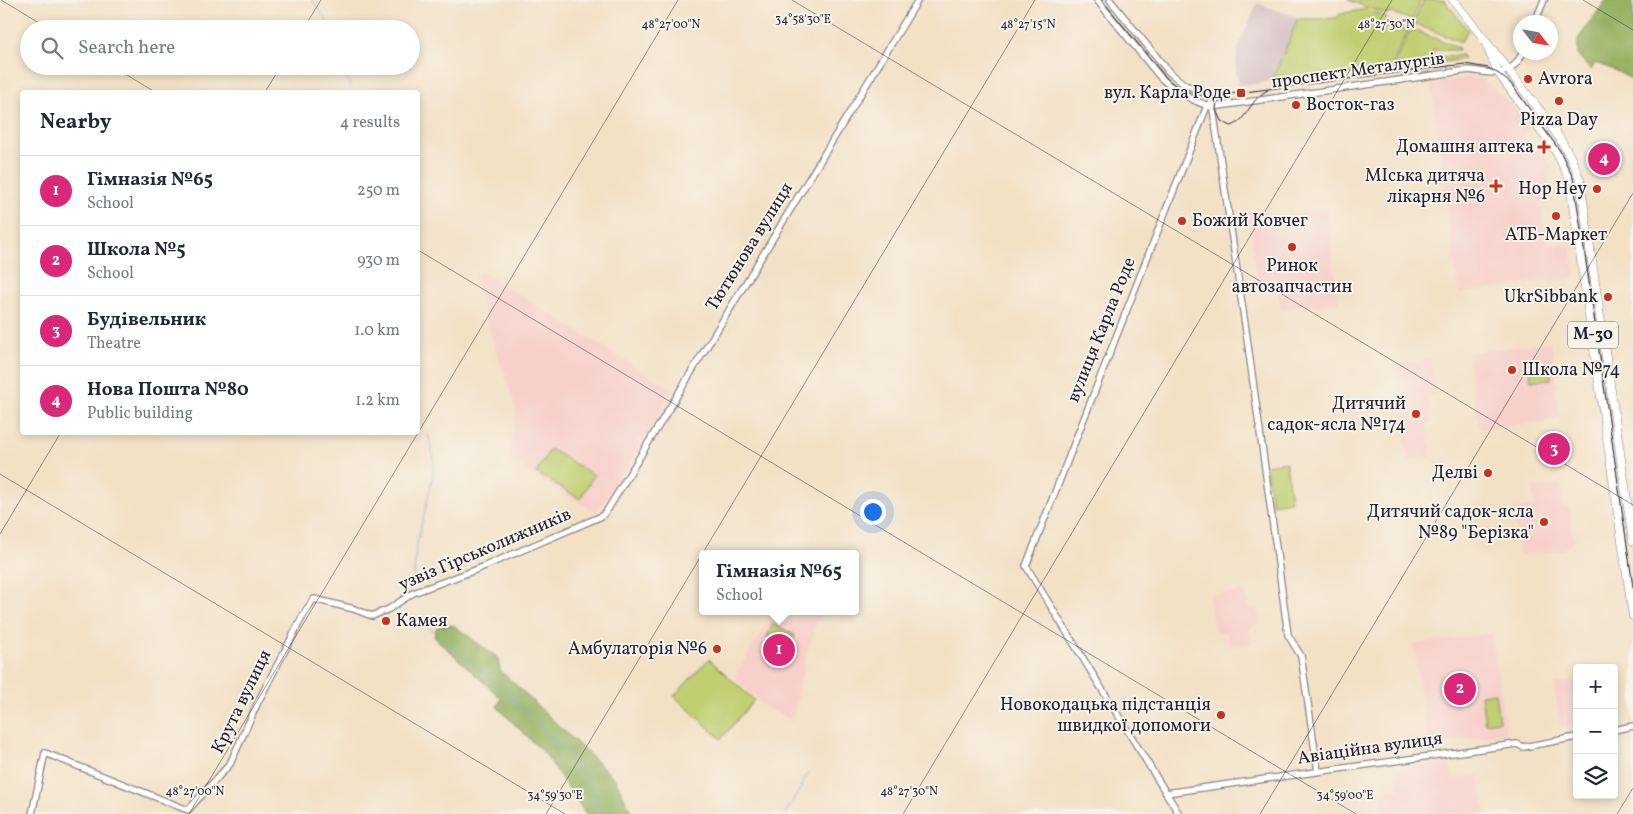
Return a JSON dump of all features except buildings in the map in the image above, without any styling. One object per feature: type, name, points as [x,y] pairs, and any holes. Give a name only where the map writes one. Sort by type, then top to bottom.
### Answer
[{"type":"highway","name":"М-30","points":[[1453,0],[1566,147],[1574,162],[1580,180],[1633,541]]},
{"type":"highway","name":"М-30","points":[[1484,40],[1499,74],[1557,153],[1569,178],[1633,616]]},
{"type":"street","name":"Тютюнова вулиця","points":[[608,510],[918,0]]},
{"type":"street","points":[[1096,0],[1166,83],[1188,98],[1210,107]]},
{"type":"street","points":[[1110,0],[1169,72],[1185,85],[1211,96],[1210,107],[1247,340],[1288,635],[1301,656],[1318,771]]},
{"type":"street","points":[[1538,15],[1544,0]]},
{"type":"street","points":[[1499,74],[1508,70],[1519,60]]},
{"type":"street","name":"проспект Металургів","points":[[1210,107],[1469,70],[1499,74]]},
{"type":"street","name":"вулиця Карла Роде","points":[[1166,793],[1026,566],[1210,107]]},
{"type":"street","name":"узвіз Гірськолижників","points":[[314,600],[354,609],[372,616],[388,609],[413,593],[538,544],[602,516],[608,510]]},
{"type":"street","name":"Крута вулиця","points":[[32,814],[45,753],[188,810],[230,764],[258,702],[306,610],[314,600]]},
{"type":"street","points":[[1618,729],[1633,726]]},
{"type":"street","name":"Авіаційна вулиця","points":[[1166,793],[1517,744],[1523,746],[1573,738]]},
{"type":"street","points":[[1166,793],[1179,814]]},
{"type":"shaded area","points":[[1257,3],[1299,20],[1273,79],[1262,83],[1239,85],[1236,71],[1237,51]]},
{"type":"shaded area","name":"МІська дитяча лікарня №6","points":[[1473,77],[1481,79],[1493,87],[1527,122],[1528,131],[1522,137],[1533,148],[1538,145],[1552,167],[1541,204],[1548,246],[1571,243],[1576,277],[1459,293],[1431,84]]},
{"type":"shaded area","name":"Ринок автозапчастин","points":[[1267,208],[1269,217],[1326,209],[1339,302],[1281,310],[1276,278],[1257,281],[1248,211]]},
{"type":"shaded area","points":[[480,271],[673,390],[605,502],[594,511],[536,477],[508,457],[517,412],[474,277]]},
{"type":"shaded area","name":"Школа №74","points":[[1551,342],[1557,387],[1555,388],[1560,416],[1549,421],[1479,430],[1467,353]]},
{"type":"shaded area","name":"Дитячий садок-ясла №174","points":[[1431,359],[1436,395],[1428,397],[1431,424],[1427,424],[1432,457],[1408,461],[1395,364]]},
{"type":"shaded area","name":"Дитячий садок-ясла №89 \"Берізка\"","points":[[1561,485],[1564,508],[1570,507],[1573,544],[1563,550],[1520,555],[1513,510],[1535,506],[1532,488]]},
{"type":"shaded area","points":[[1245,591],[1248,607],[1250,609],[1257,608],[1259,623],[1249,628],[1251,644],[1229,647],[1227,633],[1218,633],[1214,630],[1209,595]]},
{"type":"shaded area","points":[[773,615],[820,615],[805,658],[793,721],[765,707],[734,677]]},
{"type":"shaded area","points":[[1492,633],[1506,734],[1428,745],[1414,644]]},
{"type":"shaded area","points":[[1573,682],[1573,725],[1560,727],[1554,684]]},
{"type":"shaded area","points":[[1450,760],[1453,779],[1479,776],[1485,814],[1383,814],[1380,791],[1400,788],[1397,768]]},
{"type":"green space","points":[[1348,0],[1421,0],[1412,20],[1392,13],[1385,14]]},
{"type":"green space","points":[[1424,0],[1444,0],[1468,30],[1461,42],[1413,23]]},
{"type":"green space","points":[[1606,0],[1633,0],[1633,80],[1595,63],[1591,70],[1578,55],[1578,39]]},
{"type":"green space","points":[[1365,9],[1385,17],[1388,23],[1408,31],[1390,69],[1274,84],[1273,79],[1298,18],[1337,18],[1340,14]]},
{"type":"green space","points":[[1411,29],[1459,48],[1459,50],[1433,50],[1433,58],[1462,55],[1464,59],[1392,69]]},
{"type":"green space","points":[[1550,364],[1551,379],[1531,381],[1529,366]]},
{"type":"green space","points":[[550,449],[594,475],[580,499],[536,473]]},
{"type":"green space","points":[[1286,462],[1291,501],[1272,504],[1266,465]]},
{"type":"green space","points":[[773,624],[795,635],[788,648],[767,637]]},
{"type":"green space","points":[[453,625],[498,658],[500,670],[615,779],[632,814],[586,814],[545,754],[497,707],[501,698],[434,637],[437,627]]},
{"type":"green space","points":[[709,659],[754,700],[721,739],[674,696]]},
{"type":"green space","points":[[1495,693],[1499,721],[1485,723],[1481,695]]},
{"type":"waterway","points":[[312,0],[326,20]]},
{"type":"waterway","points":[[346,75],[350,86]]},
{"type":"waterway","points":[[413,586],[416,548],[433,476],[434,458],[427,429]]},
{"type":"waterway","points":[[426,624],[503,689],[563,749],[586,777],[603,814]]},
{"type":"waterway","points":[[785,814],[808,773]]},
{"type":"tram line","points":[[1102,0],[1169,81],[1181,89],[1200,95],[1214,96],[1465,64],[1488,68],[1511,84],[1560,151],[1573,178],[1633,587]]},
{"type":"tram line","points":[[1225,93],[1217,100],[1216,110],[1221,121],[1231,126],[1241,120],[1257,99],[1268,90]]},
{"type":"place","name":"Avrora","points":[[1528,79]]},
{"type":"place","name":"вул. Карла Роде","points":[[1241,93]]},
{"type":"place","name":"Pizza Day","points":[[1559,101]]},
{"type":"place","name":"Восток-газ","points":[[1296,105]]},
{"type":"place","name":"Домашня аптека","points":[[1544,147]]},
{"type":"place","name":"Нова Пошта №80","points":[[1604,159]]},
{"type":"place","name":"МІська дитяча лікарня №6","points":[[1496,186]]},
{"type":"place","name":"Hop Hey","points":[[1597,189]]},
{"type":"place","name":"АТБ-Маркет","points":[[1556,216]]},
{"type":"place","name":"Божий Ковчег","points":[[1182,221]]},
{"type":"place","name":"Ринок автозапчастин","points":[[1292,247]]},
{"type":"place","name":"UkrSibbank","points":[[1608,297]]},
{"type":"place","name":"Школа №74","points":[[1512,370]]},
{"type":"place","name":"Дитячий садок-ясла №174","points":[[1416,414]]},
{"type":"place","name":"Будівельник","points":[[1554,449]]},
{"type":"place","name":"Делві","points":[[1488,473]]},
{"type":"place","name":"Дитячий садок-ясла №89 \"Берізка\"","points":[[1544,522]]},
{"type":"place","name":"Камея","points":[[386,621]]},
{"type":"place","name":"Амбулаторія №6","points":[[717,649]]},
{"type":"place","name":"Гімназія №65","points":[[779,650]]},
{"type":"place","name":"Школа №5","points":[[1460,689]]},
{"type":"place","name":"Новокодацька підстанція швидкої допомоги","points":[[1221,715]]}]
